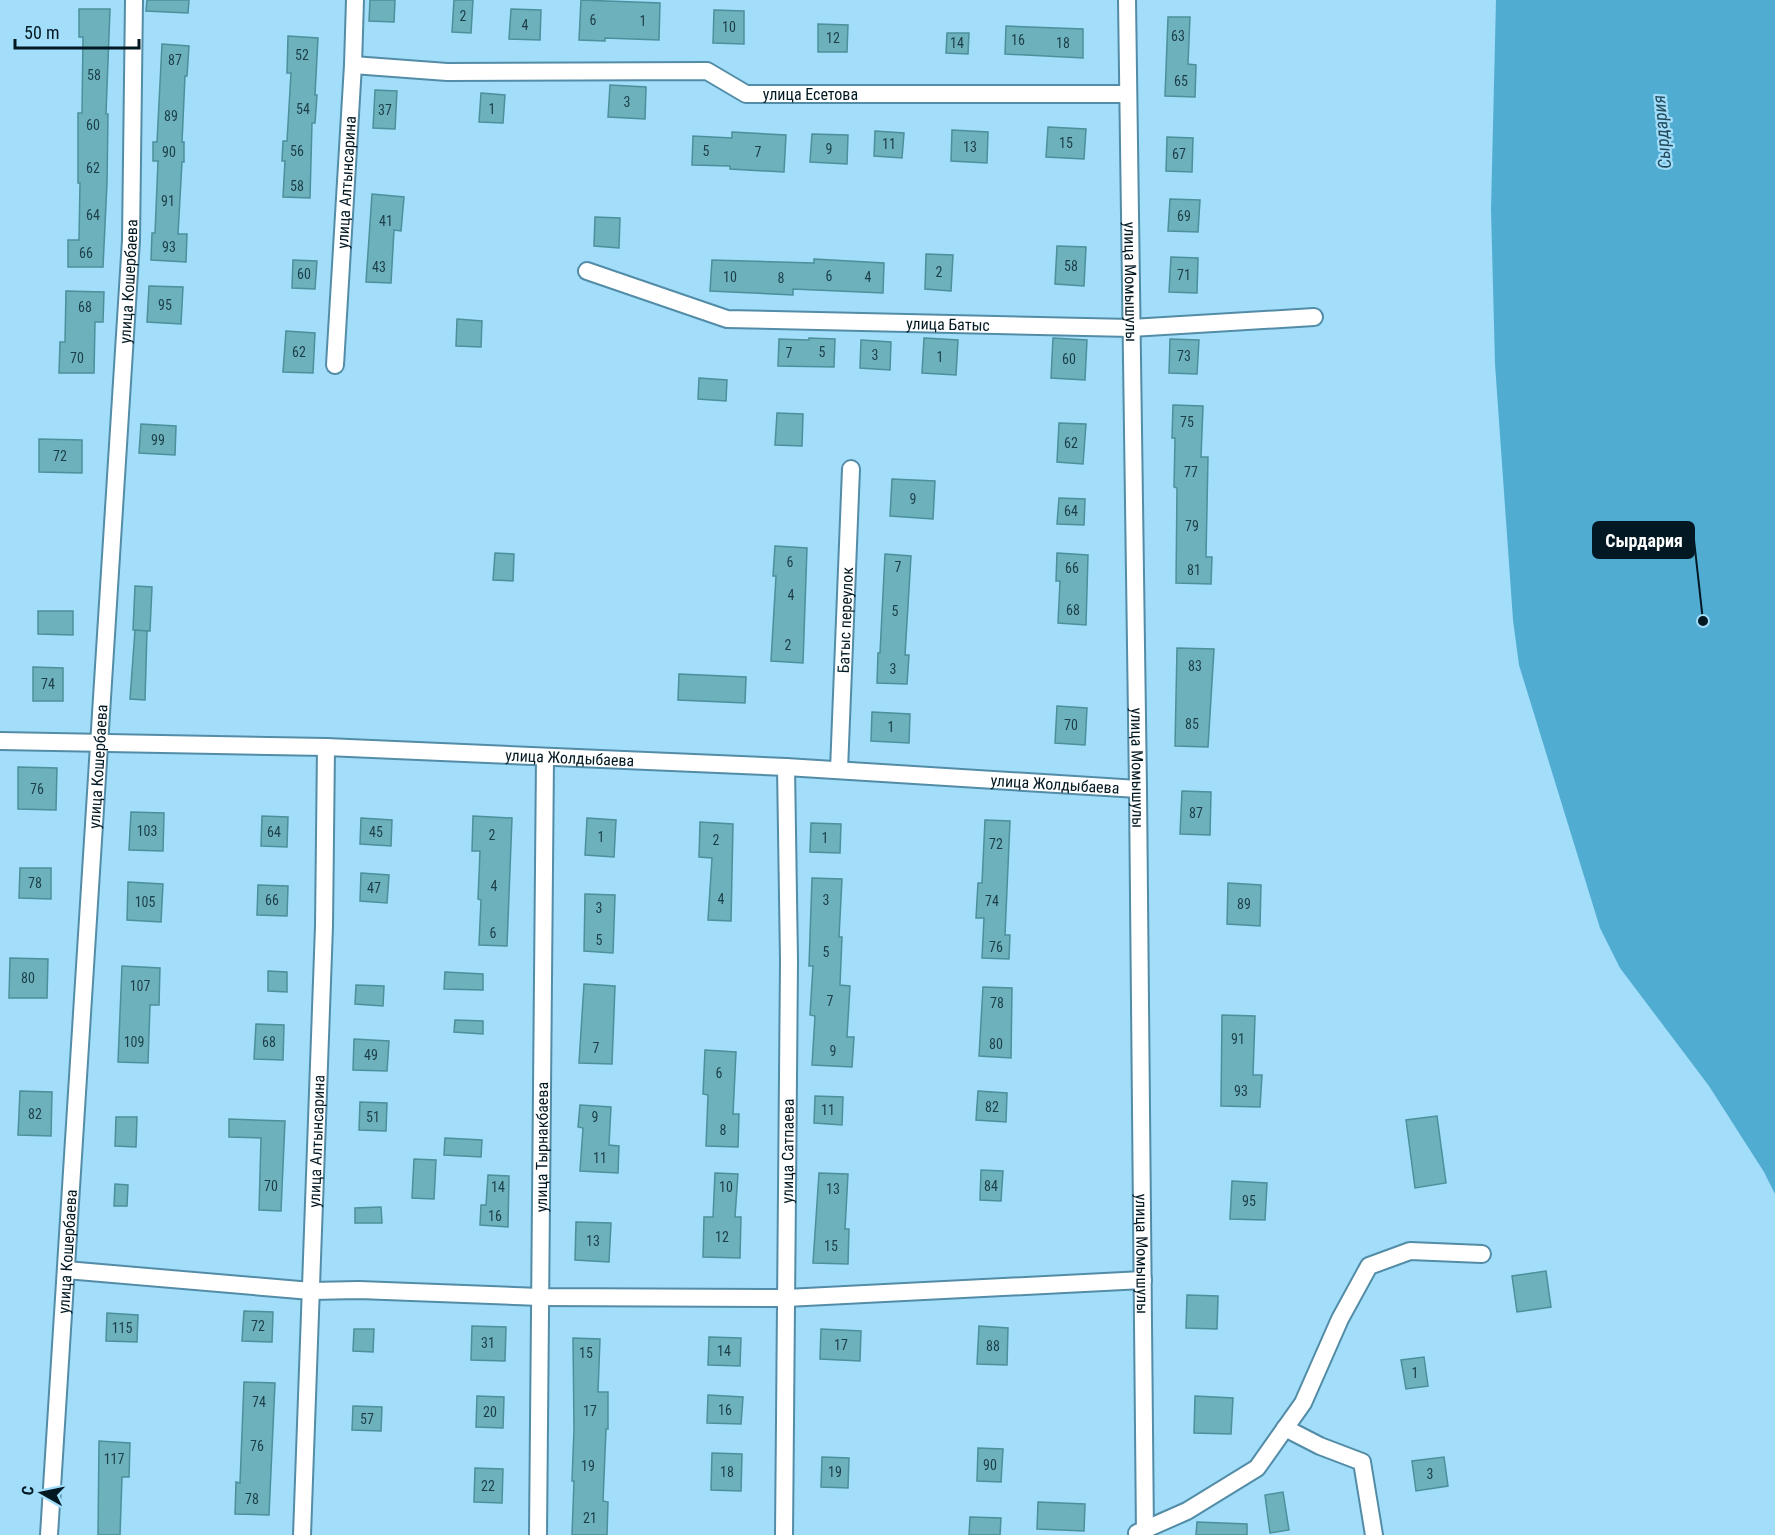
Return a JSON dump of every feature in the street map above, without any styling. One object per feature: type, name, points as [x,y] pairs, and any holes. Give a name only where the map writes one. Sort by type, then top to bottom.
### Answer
[{"type":"street","name":"улица Кошербаева","points":[[50,1535],[131,240],[134,0]]},
{"type":"street","name":"улица Алтынсарина","points":[[335,365],[355,0]]},
{"type":"street","name":"улица Момышулы","points":[[1127,0],[1143,1280],[1141,1533]]},
{"type":"street","name":"улица Есетова","points":[[353,65],[447,72],[708,71],[746,94],[1128,94]]},
{"type":"street","name":"улица Батыс","points":[[587,271],[727,318],[1131,328],[1314,317]]},
{"type":"street","name":"Батыс переулок","points":[[839,770],[851,469]]},
{"type":"street","name":"улица Жолдыбаева","points":[[0,741],[326,747],[786,767],[1138,789]]},
{"type":"street","name":"улица Алтынсарина","points":[[302,1535],[324,926],[326,747]]},
{"type":"street","name":"улица Тырнакбаева","points":[[538,1535],[545,757]]},
{"type":"street","name":"улица Сатпаева","points":[[784,1535],[789,961],[786,767]]},
{"type":"street","points":[[1141,1533],[1186,1510],[1257,1468],[1304,1403],[1340,1319],[1369,1266],[1410,1251],[1482,1254]]},
{"type":"street","points":[[66,1270],[311,1291],[359,1290],[540,1297],[786,1298],[1143,1280]]},
{"type":"street","points":[[1285,1428],[1320,1446],[1362,1462],[1374,1535]]},
{"type":"water","points":[[1496,0],[1775,0],[1775,1194],[1764,1172],[1709,1086],[1620,968],[1600,928],[1519,665],[1513,620],[1495,364],[1491,209]]},
{"type":"building","points":[[147,0],[189,0],[188,13],[146,11]]},
{"type":"building","points":[[370,0],[395,0],[394,22],[369,21]]},
{"type":"building","points":[[454,0],[473,0],[471,33],[452,32]]},
{"type":"building","points":[[581,0],[660,3],[659,40],[605,38],[605,41],[579,40]]},
{"type":"building","points":[[79,9],[110,9],[103,267],[68,267],[68,240],[79,240],[78,113],[82,113],[83,37],[79,37]]},
{"type":"building","points":[[511,9],[541,10],[540,40],[509,39]]},
{"type":"building","points":[[714,10],[744,11],[744,44],[713,43]]},
{"type":"building","points":[[1168,17],[1190,17],[1188,64],[1196,65],[1195,97],[1165,96]]},
{"type":"building","points":[[818,24],[848,25],[847,52],[818,52]]},
{"type":"building","points":[[1006,26],[1083,29],[1083,58],[1005,54]]},
{"type":"building","points":[[947,33],[969,33],[968,54],[946,53]]},
{"type":"building","points":[[288,36],[318,38],[315,95],[317,95],[315,123],[312,123],[310,198],[283,197],[285,161],[282,161],[283,141],[287,141],[291,73],[287,73]]},
{"type":"building","points":[[162,44],[189,46],[187,76],[185,76],[182,142],[184,142],[184,162],[182,162],[178,234],[187,234],[186,262],[151,260],[152,233],[155,233],[158,161],[153,161],[153,142],[157,142]]},
{"type":"building","points":[[610,85],[646,87],[645,119],[608,117]]},
{"type":"building","points":[[375,90],[397,91],[395,129],[373,128]]},
{"type":"building","points":[[481,93],[505,95],[503,123],[479,122]]},
{"type":"building","points":[[1048,127],[1086,129],[1084,159],[1046,157]]},
{"type":"building","points":[[952,130],[988,132],[987,163],[951,161]]},
{"type":"building","points":[[875,131],[904,133],[902,158],[874,156]]},
{"type":"building","points":[[732,132],[786,135],[784,172],[730,169],[730,166],[692,165],[693,136],[732,138]]},
{"type":"building","points":[[812,134],[848,135],[847,164],[810,162]]},
{"type":"building","points":[[1167,137],[1193,138],[1192,172],[1166,171]]},
{"type":"building","points":[[372,194],[404,197],[401,231],[394,230],[391,283],[366,282]]},
{"type":"building","points":[[1170,199],[1200,200],[1198,232],[1168,231]]},
{"type":"building","points":[[595,217],[620,218],[619,248],[594,246]]},
{"type":"building","points":[[1057,246],[1086,247],[1084,286],[1055,284]]},
{"type":"building","points":[[926,254],[953,255],[951,291],[925,289]]},
{"type":"building","points":[[1171,257],[1198,258],[1197,293],[1169,292]]},
{"type":"building","points":[[814,259],[884,263],[883,293],[793,289],[793,295],[710,291],[712,260],[814,263]]},
{"type":"building","points":[[293,260],[317,261],[315,289],[292,288]]},
{"type":"building","points":[[149,286],[183,287],[181,324],[147,322]]},
{"type":"building","points":[[66,291],[104,292],[103,322],[95,322],[94,373],[59,373],[60,342],[65,342]]},
{"type":"building","points":[[457,319],[482,321],[481,347],[456,346]]},
{"type":"building","points":[[286,331],[315,333],[313,373],[283,372]]},
{"type":"building","points":[[809,338],[835,339],[834,367],[778,366],[779,339],[809,340]]},
{"type":"building","points":[[924,338],[958,340],[956,375],[922,373]]},
{"type":"building","points":[[1053,338],[1087,340],[1085,380],[1051,378]]},
{"type":"building","points":[[1170,339],[1199,340],[1197,374],[1169,373]]},
{"type":"building","points":[[861,340],[891,342],[890,370],[860,368]]},
{"type":"building","points":[[699,378],[727,380],[726,401],[698,399]]},
{"type":"building","points":[[1173,405],[1203,406],[1201,457],[1208,457],[1206,557],[1212,557],[1211,584],[1176,583],[1177,488],[1174,487]]},
{"type":"building","points":[[777,413],[803,414],[802,446],[775,445]]},
{"type":"building","points":[[1059,423],[1086,424],[1083,464],[1057,462]]},
{"type":"building","points":[[141,424],[176,426],[175,455],[139,453]]},
{"type":"building","points":[[39,439],[82,440],[82,473],[39,472]]},
{"type":"building","points":[[892,479],[935,481],[933,519],[890,516]]},
{"type":"building","points":[[1059,498],[1085,499],[1084,525],[1057,524]]},
{"type":"building","points":[[775,546],[807,548],[803,663],[771,661],[776,576],[773,576]]},
{"type":"building","points":[[495,553],[514,554],[513,581],[493,580]]},
{"type":"building","points":[[1057,553],[1088,555],[1086,625],[1058,623],[1060,581],[1056,581]]},
{"type":"building","points":[[885,554],[911,556],[905,655],[909,655],[907,684],[877,683]]},
{"type":"building","points":[[135,586],[152,587],[150,631],[133,630]]},
{"type":"building","points":[[38,611],[73,611],[73,635],[38,634]]},
{"type":"building","points":[[135,630],[147,631],[145,700],[130,699]]},
{"type":"building","points":[[1177,648],[1214,649],[1208,747],[1175,746]]},
{"type":"building","points":[[33,667],[63,668],[63,701],[33,701]]},
{"type":"building","points":[[679,674],[746,677],[745,703],[678,700]]},
{"type":"building","points":[[1057,706],[1087,708],[1085,745],[1055,743]]},
{"type":"building","points":[[872,712],[910,714],[909,743],[871,741]]},
{"type":"building","points":[[18,767],[57,768],[56,810],[18,809]]},
{"type":"building","points":[[1182,791],[1211,792],[1210,835],[1180,834]]},
{"type":"building","points":[[131,812],[164,813],[163,851],[129,850]]},
{"type":"building","points":[[262,816],[288,817],[287,847],[261,846]]},
{"type":"building","points":[[473,816],[512,818],[507,946],[479,945],[480,851],[472,851]]},
{"type":"building","points":[[361,818],[392,820],[391,846],[360,844]]},
{"type":"building","points":[[587,818],[616,820],[614,857],[585,855]]},
{"type":"building","points":[[985,820],[1010,821],[1005,935],[1010,935],[1009,959],[982,958],[984,918],[976,918],[978,883],[982,883]]},
{"type":"building","points":[[700,822],[733,824],[731,921],[708,920],[712,858],[699,857]]},
{"type":"building","points":[[811,823],[841,824],[840,853],[810,852]]},
{"type":"building","points":[[20,868],[51,868],[51,899],[19,898]]},
{"type":"building","points":[[361,873],[389,875],[387,903],[360,901]]},
{"type":"building","points":[[812,878],[842,879],[839,937],[842,937],[840,985],[850,986],[847,1037],[854,1037],[852,1067],[812,1065],[815,1016],[810,1015],[813,966],[809,966]]},
{"type":"building","points":[[128,882],[163,884],[161,922],[127,920]]},
{"type":"building","points":[[1228,883],[1261,885],[1260,926],[1227,924]]},
{"type":"building","points":[[258,885],[288,886],[287,916],[257,915]]},
{"type":"building","points":[[585,894],[615,895],[613,953],[584,951]]},
{"type":"building","points":[[10,958],[48,959],[47,998],[9,998]]},
{"type":"building","points":[[122,966],[160,968],[159,1005],[150,1005],[148,1063],[118,1062]]},
{"type":"building","points":[[268,971],[287,972],[287,992],[268,991]]},
{"type":"building","points":[[445,972],[483,974],[483,990],[444,989]]},
{"type":"building","points":[[584,984],[615,986],[612,1064],[579,1063]]},
{"type":"building","points":[[356,985],[384,986],[383,1006],[355,1004]]},
{"type":"building","points":[[983,987],[1012,988],[1011,1058],[979,1056]]},
{"type":"building","points":[[1222,1015],[1255,1016],[1253,1075],[1262,1075],[1260,1107],[1221,1106]]},
{"type":"building","points":[[455,1020],[483,1021],[483,1034],[454,1032]]},
{"type":"building","points":[[256,1024],[284,1025],[283,1060],[254,1059]]},
{"type":"building","points":[[354,1039],[389,1041],[387,1071],[353,1070]]},
{"type":"building","points":[[705,1050],[736,1052],[733,1114],[739,1114],[738,1147],[706,1146],[708,1095],[703,1094]]},
{"type":"building","points":[[20,1091],[52,1092],[51,1136],[18,1135]]},
{"type":"building","points":[[978,1091],[1007,1093],[1006,1122],[976,1120]]},
{"type":"building","points":[[815,1096],[843,1097],[842,1125],[814,1123]]},
{"type":"building","points":[[360,1102],[387,1103],[386,1131],[359,1130]]},
{"type":"building","points":[[580,1105],[611,1107],[609,1145],[619,1146],[618,1173],[580,1171],[583,1128],[578,1127]]},
{"type":"building","points":[[1437,1116],[1446,1183],[1415,1188],[1406,1120]]},
{"type":"building","points":[[116,1117],[137,1117],[136,1147],[115,1146]]},
{"type":"building","points":[[229,1119],[285,1121],[281,1211],[259,1210],[261,1138],[229,1137]]},
{"type":"building","points":[[445,1138],[482,1140],[481,1157],[444,1155]]},
{"type":"building","points":[[414,1159],[436,1160],[434,1199],[412,1198]]},
{"type":"building","points":[[981,1170],[1003,1171],[1001,1201],[980,1200]]},
{"type":"building","points":[[715,1173],[738,1174],[735,1217],[741,1217],[740,1258],[703,1257],[704,1217],[713,1217]]},
{"type":"building","points":[[819,1173],[848,1174],[845,1229],[849,1229],[848,1264],[813,1263]]},
{"type":"building","points":[[488,1175],[509,1176],[508,1227],[480,1225],[481,1205],[486,1205]]},
{"type":"building","points":[[1232,1181],[1267,1183],[1265,1220],[1230,1219]]},
{"type":"building","points":[[115,1184],[128,1185],[127,1206],[114,1206]]},
{"type":"building","points":[[381,1207],[382,1223],[355,1223],[355,1208]]},
{"type":"building","points":[[576,1222],[611,1223],[609,1262],[575,1260]]},
{"type":"building","points":[[1546,1271],[1551,1307],[1517,1312],[1512,1276]]},
{"type":"building","points":[[1187,1295],[1218,1296],[1217,1329],[1186,1328]]},
{"type":"building","points":[[244,1311],[273,1312],[272,1342],[242,1341]]},
{"type":"building","points":[[107,1313],[138,1315],[137,1342],[106,1341]]},
{"type":"building","points":[[472,1326],[506,1327],[505,1361],[471,1360]]},
{"type":"building","points":[[979,1326],[1008,1328],[1007,1365],[977,1364]]},
{"type":"building","points":[[354,1329],[374,1329],[373,1352],[353,1351]]},
{"type":"building","points":[[821,1329],[861,1331],[860,1361],[820,1359]]},
{"type":"building","points":[[709,1337],[741,1338],[740,1366],[708,1365]]},
{"type":"building","points":[[573,1338],[600,1339],[598,1392],[608,1392],[603,1501],[608,1502],[607,1535],[572,1535]]},
{"type":"building","points":[[1424,1357],[1428,1386],[1406,1389],[1401,1360]]},
{"type":"building","points":[[244,1382],[275,1383],[269,1515],[235,1514],[236,1482],[240,1483]]},
{"type":"building","points":[[708,1395],[743,1397],[741,1424],[707,1423]]},
{"type":"building","points":[[477,1396],[504,1397],[503,1428],[476,1427]]},
{"type":"building","points":[[1195,1396],[1233,1398],[1231,1434],[1194,1433]]},
{"type":"building","points":[[353,1406],[382,1407],[381,1431],[352,1430]]},
{"type":"building","points":[[99,1441],[130,1443],[129,1477],[122,1477],[120,1535],[98,1535]]},
{"type":"building","points":[[978,1448],[1003,1449],[1001,1482],[977,1481]]},
{"type":"building","points":[[712,1453],[742,1454],[741,1491],[711,1490]]},
{"type":"building","points":[[822,1457],[849,1458],[848,1488],[821,1487]]},
{"type":"building","points":[[1444,1457],[1448,1486],[1416,1491],[1412,1461]]},
{"type":"building","points":[[475,1468],[503,1469],[502,1503],[474,1502]]},
{"type":"building","points":[[1283,1492],[1289,1530],[1270,1533],[1265,1495]]},
{"type":"building","points":[[1038,1502],[1085,1504],[1084,1531],[1037,1529]]},
{"type":"building","points":[[970,1517],[1001,1518],[1000,1535],[969,1535]]},
{"type":"building","points":[[1197,1522],[1247,1524],[1247,1535],[1196,1535]]},
{"type":"place","name":"Сырдария","points":[[1703,621]]}]
